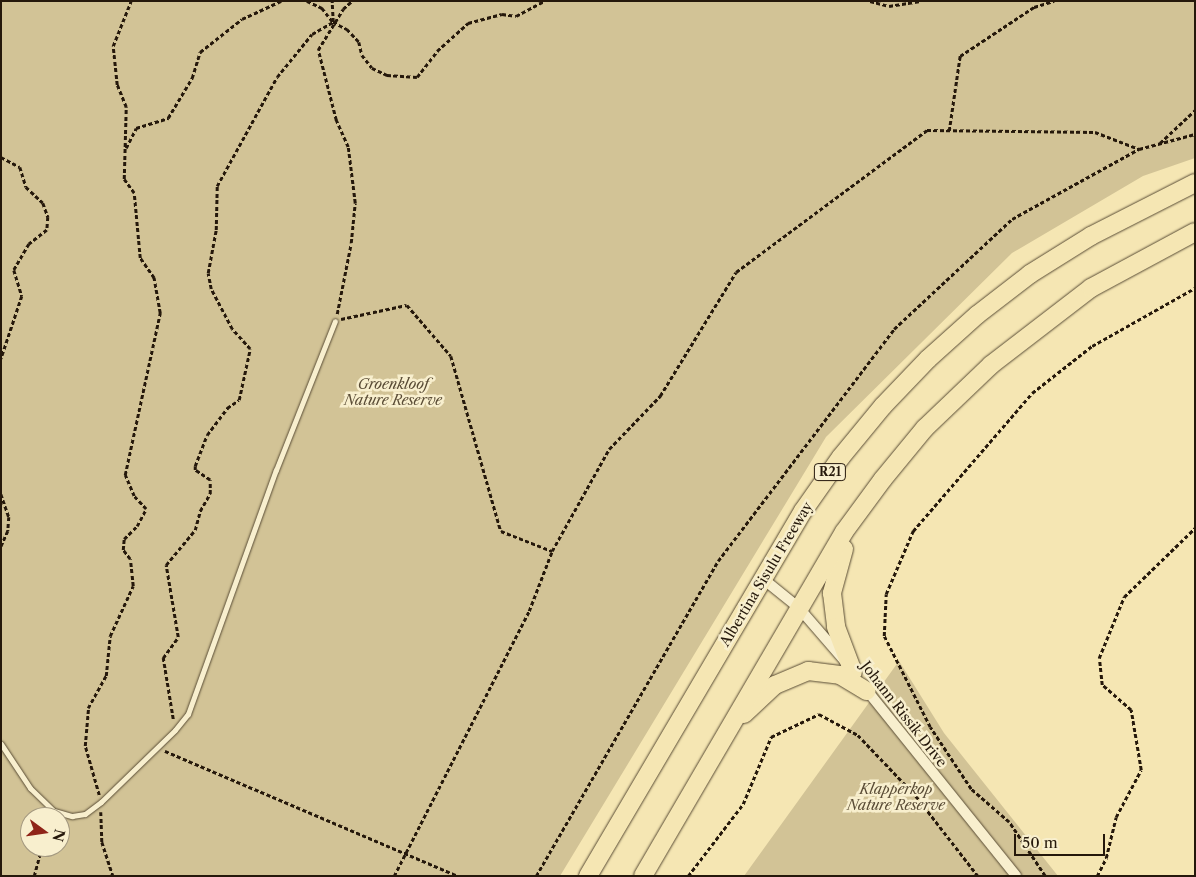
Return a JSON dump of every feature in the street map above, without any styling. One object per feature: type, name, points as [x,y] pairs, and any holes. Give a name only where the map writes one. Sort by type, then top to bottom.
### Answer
[{"type":"highway","name":"Albertina Sisulu Freeway","points":[[588,876],[762,578],[841,457],[928,359],[1030,274],[1091,236],[1195,183]]},
{"type":"highway","points":[[642,876],[844,532],[883,478],[958,396],[1043,323],[1091,288],[1195,232]]},
{"type":"highway","points":[[853,672],[833,614],[834,577],[851,535],[883,478]]},
{"type":"highway","points":[[731,724],[775,685],[808,671],[840,675],[867,691]]},
{"type":"street","name":"Johann Rissik Drive","points":[[762,578],[799,608],[853,672],[1016,876]]},
{"type":"lane","points":[[1,744],[30,788],[54,812],[72,816],[85,814],[101,802],[176,730],[188,714],[276,470],[335,320]]},
{"type":"path","points":[[113,876],[102,842],[101,802],[85,746],[88,708],[106,676],[110,636],[133,586],[130,559],[123,550],[124,539],[137,526],[146,509],[134,496],[125,475],[160,313],[154,278],[140,258],[134,193],[124,179],[126,107],[117,85],[113,46],[131,1]]},
{"type":"path","points":[[125,150],[136,128],[168,118],[192,78],[200,52],[242,18],[281,1]]},
{"type":"path","points":[[307,1],[322,8],[333,22],[347,29],[358,42],[362,55],[372,68],[387,75],[417,77],[437,52],[468,23],[502,14],[516,16],[544,1]]},
{"type":"path","points":[[332,1],[333,22]]},
{"type":"path","points":[[352,1],[333,22],[318,50],[336,120],[348,147],[355,203],[351,242],[335,320],[408,305],[451,356],[501,531],[552,551]]},
{"type":"path","points":[[870,1],[889,6],[921,1]]},
{"type":"path","points":[[949,130],[960,56],[1034,7],[1054,1]]},
{"type":"path","points":[[176,730],[162,666],[163,658],[178,637],[166,565],[195,530],[200,510],[210,494],[210,480],[195,470],[195,466],[207,435],[228,408],[238,400],[250,349],[232,329],[211,289],[208,273],[216,230],[217,186],[277,77],[312,34],[333,22]]},
{"type":"path","points":[[1159,143],[1195,110]]},
{"type":"path","points":[[394,876],[529,611],[552,551],[609,449],[660,396],[736,272],[927,130],[1095,132],[1140,149]]},
{"type":"path","points":[[536,876],[718,561],[894,329],[1012,219],[1140,149],[1195,134]]},
{"type":"path","points":[[1,156],[20,167],[26,187],[43,203],[48,217],[47,230],[29,244],[14,270],[22,296],[1,358]]},
{"type":"path","points":[[1045,876],[1009,822],[971,789],[930,727],[884,636],[886,594],[913,531],[1032,393],[1092,346],[1156,307],[1195,288]]},
{"type":"path","points":[[1,494],[9,517],[8,531],[1,547]]},
{"type":"path","points":[[1097,876],[1106,858],[1116,817],[1141,770],[1131,710],[1102,685],[1099,658],[1124,598],[1195,528]]},
{"type":"path","points":[[688,876],[743,804],[771,737],[819,714],[858,735],[916,796],[978,876]]},
{"type":"path","points":[[157,747],[458,876]]},
{"type":"path","points":[[34,876],[39,857]]},
{"type":"green space","name":"Groenkloof Nature Reserve","points":[[1,1],[1195,1],[1195,158],[1143,176],[1012,253],[826,437],[560,876],[1,876]]},
{"type":"green space","name":"Klapperkop Nature Reserve","points":[[899,661],[944,733],[1058,876],[744,876]]}]
